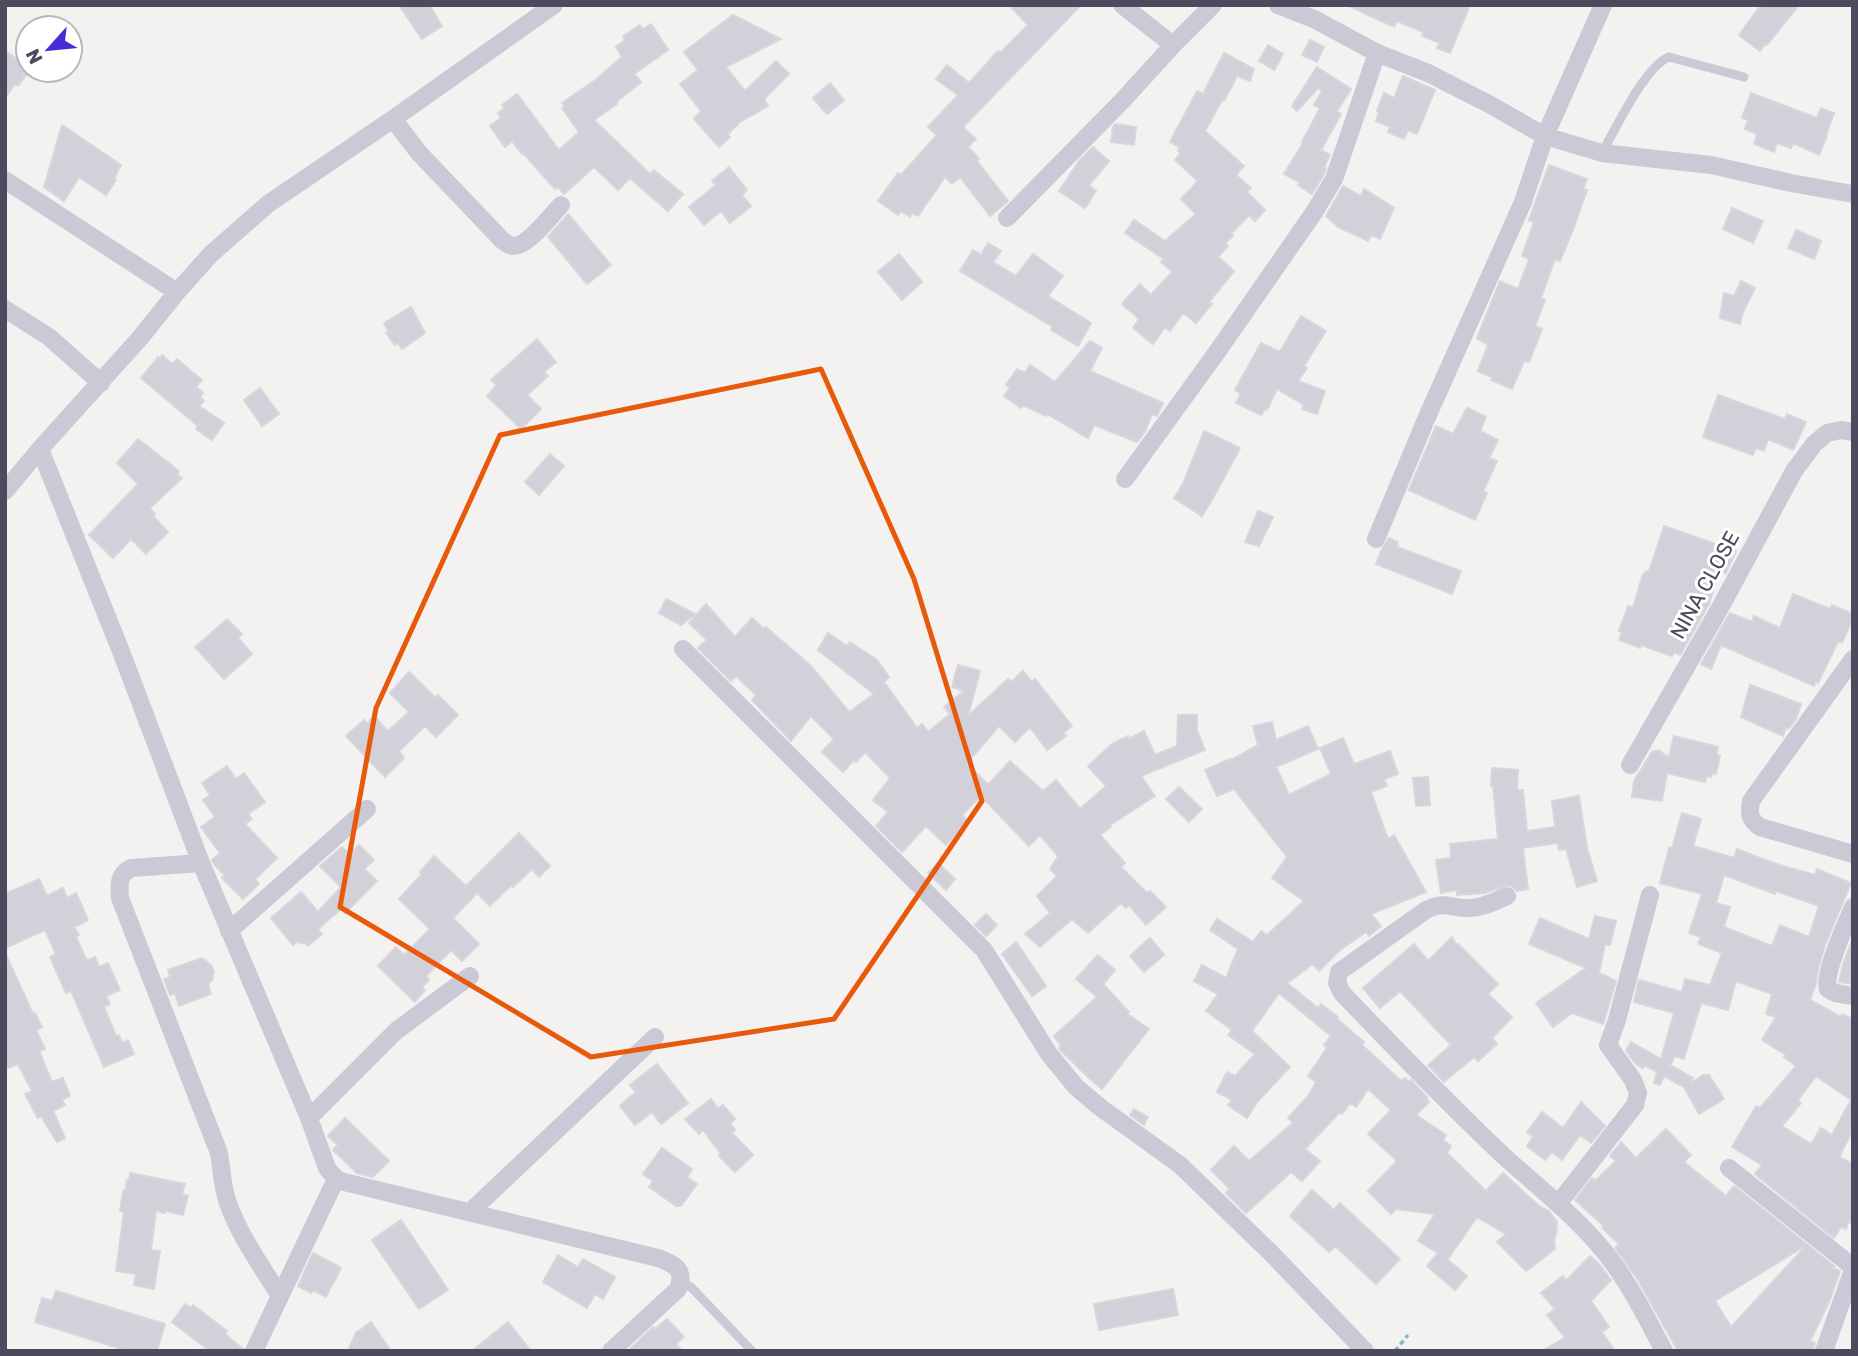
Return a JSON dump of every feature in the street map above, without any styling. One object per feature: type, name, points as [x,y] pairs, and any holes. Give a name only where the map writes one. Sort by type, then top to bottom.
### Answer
[{"type":"street","points":[[5,491],[211,254],[268,204],[554,5]]},
{"type":"street","points":[[1122,5],[1173,45]]},
{"type":"street","points":[[1007,218],[1213,5]]},
{"type":"street","points":[[1278,5],[1314,19],[1377,53],[1427,73],[1545,136],[1602,153],[1711,165],[1853,194]]},
{"type":"street","points":[[1376,539],[1523,202],[1545,136],[1603,5]]},
{"type":"street","points":[[1125,479],[1217,352],[1334,179],[1377,53]]},
{"type":"street","points":[[393,119],[419,153],[508,245],[525,242],[561,205]]},
{"type":"street","points":[[5,180],[177,292]]},
{"type":"street","points":[[5,309],[50,337],[101,383]]},
{"type":"street","name":"NINA CLOSE","points":[[1630,765],[1720,608],[1794,471],[1814,444],[1827,433],[1841,430],[1853,432]]},
{"type":"street","points":[[40,449],[122,654],[201,863],[309,1118],[327,1168],[336,1179],[658,1258],[676,1266],[681,1274],[678,1289],[611,1351]]},
{"type":"street","points":[[683,649],[984,950],[1049,1054],[1076,1087],[1180,1165],[1271,1253],[1365,1351]]},
{"type":"street","points":[[1853,659],[1751,801],[1749,812],[1753,822],[1760,827],[1853,854]]},
{"type":"street","points":[[229,931],[367,809]]},
{"type":"street","points":[[201,863],[131,868],[124,872],[121,878],[121,898],[219,1153],[228,1205],[280,1296]]},
{"type":"street","points":[[1558,1204],[1635,1105],[1637,1093],[1633,1080],[1608,1045],[1650,895]]},
{"type":"street","points":[[1507,897],[1485,906],[1470,908],[1437,905],[1426,910],[1339,972],[1337,983],[1342,993],[1421,1074],[1507,1159],[1558,1204],[1613,1262],[1664,1351]]},
{"type":"street","points":[[1853,907],[1829,968],[1826,984],[1828,989],[1835,993],[1853,996]]},
{"type":"street","points":[[309,1118],[396,1031],[470,976]]},
{"type":"street","points":[[470,1212],[655,1037]]},
{"type":"street","points":[[1729,1168],[1853,1268],[1824,1351]]},
{"type":"street","points":[[254,1351],[336,1179]]},
{"type":"lane","points":[[1602,153],[1630,102],[1662,60],[1669,57],[1744,77]]},
{"type":"lane","points":[[681,1282],[691,1287],[752,1351]]},
{"type":"path","points":[[1395,1351],[1408,1335]]},
{"type":"highlighted area","points":[[821,369],[914,579],[982,801],[834,1019],[591,1057],[340,907],[376,708],[500,435]]},
{"type":"building","points":[[399,5],[429,5],[442,26],[422,39]]},
{"type":"building","points":[[1009,5],[1081,5],[963,127],[976,139],[968,147],[1008,201],[990,216],[960,177],[952,184],[945,177],[918,216],[913,213],[910,217],[901,211],[898,215],[878,201],[898,173],[901,175],[937,135],[928,127],[958,95],[936,79],[947,65],[969,83],[998,51],[1000,53],[1028,25]]},
{"type":"building","points":[[1347,5],[1470,5],[1450,53],[1437,48],[1440,43],[1422,36],[1423,32],[1397,21],[1394,27]]},
{"type":"building","points":[[1761,5],[1799,5],[1760,51],[1739,35]]},
{"type":"building","points":[[733,15],[781,39],[726,67],[745,91],[776,61],[789,74],[764,99],[768,106],[740,122],[719,147],[694,119],[701,111],[680,84],[698,70],[684,52]]},
{"type":"building","points":[[651,24],[668,50],[634,74],[641,82],[594,120],[650,174],[654,170],[683,194],[668,211],[630,178],[618,190],[594,167],[564,194],[558,187],[555,189],[512,141],[505,147],[490,126],[501,118],[498,113],[505,108],[502,105],[517,94],[559,150],[579,132],[562,108],[565,106],[562,103],[622,57],[616,47],[625,40],[623,36],[640,25],[643,29]]},
{"type":"building","points":[[1310,40],[1324,47],[1317,62],[1302,55]]},
{"type":"building","points":[[1268,45],[1283,54],[1274,70],[1259,61]]},
{"type":"building","points":[[5,51],[14,57],[15,84],[5,98]]},
{"type":"building","points":[[1224,53],[1254,69],[1250,81],[1237,76],[1205,131],[1244,166],[1236,175],[1251,188],[1247,192],[1265,210],[1255,221],[1249,215],[1225,243],[1228,246],[1218,257],[1234,271],[1209,302],[1212,304],[1196,323],[1183,313],[1170,331],[1165,327],[1153,344],[1133,328],[1139,319],[1122,304],[1140,284],[1151,295],[1172,272],[1161,262],[1164,259],[1125,233],[1134,220],[1165,241],[1196,214],[1181,199],[1198,181],[1175,160],[1181,153],[1178,151],[1180,147],[1170,142],[1197,91],[1203,94]]},
{"type":"building","points":[[1317,67],[1351,89],[1337,111],[1341,114],[1321,150],[1330,155],[1324,167],[1324,174],[1312,194],[1284,174],[1304,142],[1320,108],[1314,105],[1322,91],[1318,88],[1297,111],[1292,106]]},
{"type":"building","points":[[1403,76],[1435,90],[1417,134],[1408,130],[1404,139],[1388,132],[1390,127],[1376,121],[1384,93],[1394,98]]},
{"type":"building","points":[[830,83],[844,100],[827,114],[813,98]]},
{"type":"building","points":[[1751,93],[1817,118],[1821,108],[1834,113],[1819,155],[1793,143],[1791,148],[1777,143],[1774,152],[1754,144],[1757,134],[1745,129],[1748,120],[1742,118]]},
{"type":"building","points":[[1115,124],[1136,127],[1134,145],[1111,142]]},
{"type":"building","points":[[62,125],[121,165],[114,179],[116,180],[106,195],[79,177],[64,201],[44,187]]},
{"type":"building","points":[[1093,147],[1109,161],[1089,185],[1096,191],[1085,208],[1059,191],[1080,160]]},
{"type":"building","points":[[1549,165],[1587,179],[1583,189],[1587,190],[1560,261],[1555,259],[1541,298],[1545,300],[1535,326],[1542,329],[1529,362],[1524,361],[1512,389],[1478,371],[1488,345],[1477,338],[1500,281],[1518,289],[1529,259],[1522,256],[1534,222],[1529,220]]},
{"type":"building","points":[[729,167],[747,190],[742,195],[751,206],[730,223],[721,211],[704,225],[689,207],[716,185],[712,181]]},
{"type":"building","points":[[1343,186],[1361,196],[1364,189],[1394,208],[1380,239],[1371,235],[1368,241],[1338,227],[1326,216]]},
{"type":"building","points":[[1732,208],[1763,221],[1753,243],[1723,229]]},
{"type":"building","points":[[568,214],[611,265],[587,284],[548,237]]},
{"type":"building","points":[[1796,230],[1821,241],[1814,259],[1788,248]]},
{"type":"building","points":[[988,243],[1001,251],[993,262],[1016,276],[1033,254],[1063,276],[1048,296],[1091,323],[1078,346],[1051,330],[1053,327],[960,271],[973,250],[981,255]]},
{"type":"building","points":[[899,254],[922,282],[902,300],[878,272]]},
{"type":"building","points":[[1741,281],[1755,288],[1740,324],[1720,318],[1724,293],[1734,296]]},
{"type":"building","points":[[411,307],[425,333],[402,349],[398,343],[395,345],[386,333],[389,332],[384,323]]},
{"type":"building","points":[[1301,316],[1326,331],[1298,381],[1325,391],[1317,414],[1302,409],[1304,405],[1277,389],[1267,410],[1261,415],[1236,403],[1241,393],[1235,390],[1261,343],[1280,352]]},
{"type":"building","points":[[537,339],[556,362],[544,372],[548,376],[527,395],[541,409],[521,429],[487,396],[497,385],[491,380]]},
{"type":"building","points":[[1090,341],[1102,348],[1090,371],[1163,403],[1157,416],[1152,414],[1145,432],[1137,442],[1094,425],[1088,438],[1047,414],[1046,416],[1023,405],[1021,408],[1004,396],[1010,388],[1006,385],[1017,369],[1025,373],[1030,365],[1055,382]]},
{"type":"building","points":[[162,355],[172,364],[177,359],[202,380],[196,387],[203,393],[200,397],[204,401],[199,406],[224,423],[212,440],[196,429],[198,426],[141,378]]},
{"type":"building","points":[[260,388],[279,414],[262,426],[244,400]]},
{"type":"building","points":[[1718,395],[1785,419],[1787,414],[1806,422],[1793,450],[1768,439],[1764,451],[1756,448],[1753,455],[1703,437]]},
{"type":"building","points":[[1467,408],[1486,417],[1480,431],[1498,440],[1489,458],[1497,461],[1483,491],[1487,493],[1475,520],[1409,490],[1436,426],[1453,434]]},
{"type":"building","points":[[1204,431],[1240,448],[1202,516],[1174,498],[1183,484]]},
{"type":"building","points":[[138,439],[179,471],[177,474],[182,478],[150,508],[155,514],[153,516],[168,532],[146,554],[131,539],[113,558],[89,535],[138,484],[117,463]]},
{"type":"building","points":[[550,454],[564,466],[539,495],[525,482]]},
{"type":"building","points":[[1258,511],[1273,517],[1259,546],[1245,542]]},
{"type":"building","points":[[1664,526],[1736,551],[1726,573],[1721,572],[1720,576],[1718,575],[1709,604],[1680,655],[1674,652],[1672,656],[1619,640],[1622,632],[1619,631],[1628,606],[1633,608],[1642,577],[1646,571],[1649,572]]},
{"type":"building","points":[[1389,538],[1398,542],[1397,547],[1461,571],[1452,594],[1376,564]]},
{"type":"building","points":[[1793,594],[1830,609],[1832,605],[1853,614],[1842,643],[1838,641],[1818,683],[1816,681],[1814,686],[1721,645],[1711,669],[1701,664],[1730,613],[1752,622],[1754,616],[1780,628]]},
{"type":"building","points":[[666,599],[695,614],[681,625],[659,613]]},
{"type":"building","points":[[706,604],[735,637],[752,618],[764,629],[766,627],[811,666],[849,712],[874,694],[818,650],[828,633],[847,646],[850,642],[877,660],[889,677],[884,682],[917,728],[922,724],[928,732],[950,714],[944,707],[964,691],[952,687],[958,665],[980,671],[968,716],[1008,679],[1011,682],[1023,671],[1032,682],[1035,679],[1072,726],[1063,733],[1066,736],[1047,750],[1030,727],[1015,742],[999,726],[967,763],[988,785],[1010,761],[1043,791],[1056,780],[1080,809],[1106,786],[1088,766],[1112,744],[1144,731],[1155,755],[1177,746],[1178,715],[1197,715],[1197,731],[1205,750],[1141,776],[1155,796],[1110,825],[1111,827],[1100,835],[1125,863],[1121,867],[1147,893],[1150,891],[1166,907],[1146,925],[1129,905],[1126,908],[1121,903],[1088,933],[1072,919],[1040,947],[1025,934],[1050,913],[1037,896],[1057,876],[1050,869],[1058,856],[1040,835],[1029,846],[981,796],[962,815],[969,822],[946,845],[926,826],[902,852],[876,826],[888,812],[873,800],[890,778],[865,752],[843,772],[822,752],[834,739],[811,716],[791,741],[752,700],[756,695],[736,676],[731,681],[698,648],[707,640],[689,623]]},
{"type":"building","points":[[227,619],[242,634],[238,638],[252,654],[224,679],[195,647]]},
{"type":"building","points":[[409,672],[458,715],[436,737],[425,726],[399,751],[404,758],[385,777],[346,736],[364,720],[367,724],[374,716],[388,731],[409,712],[390,693]]},
{"type":"building","points":[[1750,685],[1801,704],[1796,719],[1789,728],[1786,727],[1783,736],[1741,717]]},
{"type":"building","points":[[1272,722],[1276,740],[1308,726],[1318,749],[1276,767],[1289,795],[1331,774],[1320,748],[1343,738],[1354,764],[1390,751],[1398,774],[1384,779],[1387,786],[1371,792],[1388,839],[1394,835],[1426,892],[1371,914],[1381,926],[1369,936],[1366,932],[1340,950],[1319,971],[1313,964],[1287,983],[1318,1008],[1321,1004],[1338,1017],[1337,1019],[1364,1042],[1362,1045],[1401,1081],[1405,1078],[1409,1082],[1411,1080],[1429,1102],[1416,1115],[1446,1135],[1443,1140],[1451,1146],[1447,1153],[1486,1191],[1503,1173],[1540,1207],[1549,1211],[1557,1222],[1555,1249],[1526,1271],[1497,1242],[1506,1234],[1477,1217],[1448,1259],[1446,1258],[1467,1276],[1455,1290],[1427,1266],[1438,1253],[1418,1241],[1435,1214],[1396,1209],[1391,1214],[1368,1191],[1397,1161],[1368,1134],[1391,1110],[1368,1089],[1356,1107],[1350,1103],[1305,1149],[1320,1161],[1302,1181],[1291,1172],[1246,1213],[1226,1193],[1230,1189],[1211,1170],[1234,1146],[1249,1161],[1293,1123],[1288,1118],[1309,1095],[1316,1082],[1308,1076],[1327,1048],[1324,1045],[1331,1036],[1279,993],[1252,1031],[1290,1067],[1258,1101],[1247,1118],[1228,1105],[1232,1100],[1217,1092],[1227,1072],[1235,1076],[1255,1054],[1228,1035],[1232,1030],[1206,1011],[1218,994],[1194,981],[1202,965],[1226,978],[1238,949],[1210,930],[1217,919],[1253,942],[1261,931],[1267,935],[1304,901],[1272,878],[1287,857],[1234,789],[1217,796],[1205,770],[1258,745],[1253,726]]},
{"type":"building","points":[[1674,736],[1718,747],[1717,755],[1720,756],[1716,774],[1707,776],[1705,782],[1667,773],[1662,801],[1632,797],[1634,781],[1652,752],[1658,750],[1669,757]]},
{"type":"building","points":[[227,766],[236,779],[244,773],[265,802],[248,814],[252,819],[245,824],[277,858],[255,879],[259,884],[243,899],[222,878],[225,876],[212,860],[220,853],[201,827],[215,817],[203,800],[210,795],[202,783]]},
{"type":"building","points":[[1492,768],[1518,770],[1517,790],[1523,790],[1527,831],[1555,827],[1552,801],[1579,796],[1587,848],[1597,881],[1577,887],[1566,849],[1559,850],[1558,843],[1523,848],[1528,889],[1517,891],[1508,885],[1485,893],[1457,895],[1457,890],[1441,893],[1436,860],[1451,858],[1450,844],[1498,839],[1491,786]]},
{"type":"building","points":[[1428,777],[1430,805],[1416,806],[1413,778]]},
{"type":"building","points":[[1179,787],[1202,809],[1189,822],[1166,799]]},
{"type":"building","points":[[1682,813],[1701,819],[1693,846],[1734,858],[1737,849],[1815,875],[1817,869],[1851,883],[1825,945],[1810,1000],[1841,1017],[1842,1014],[1853,1019],[1853,1129],[1839,1157],[1853,1164],[1853,1224],[1848,1222],[1846,1229],[1841,1227],[1834,1238],[1755,1174],[1762,1165],[1732,1147],[1756,1106],[1760,1108],[1796,1066],[1784,1057],[1786,1055],[1762,1040],[1776,1017],[1766,1014],[1772,994],[1736,981],[1728,1010],[1701,1003],[1684,1059],[1675,1056],[1670,1065],[1693,1078],[1690,1084],[1703,1075],[1709,1075],[1724,1099],[1699,1114],[1684,1087],[1664,1076],[1660,1085],[1654,1083],[1657,1072],[1636,1064],[1626,1051],[1631,1042],[1661,1059],[1674,1013],[1634,1002],[1639,980],[1682,992],[1685,979],[1710,985],[1722,953],[1698,944],[1701,937],[1689,933],[1702,894],[1660,883],[1669,848],[1672,848]],"holes":[[[1724,875],[1775,894],[1776,891],[1819,906],[1809,937],[1780,925],[1772,946],[1724,927],[1730,907],[1716,903]],[[1816,1076],[1851,1100],[1832,1135],[1821,1128],[1811,1144],[1782,1126],[1801,1103],[1798,1100]]]},
{"type":"building","points":[[519,833],[550,866],[539,877],[532,869],[490,906],[477,893],[453,918],[479,944],[462,961],[451,950],[426,976],[429,980],[422,987],[425,990],[415,1002],[378,966],[396,947],[404,955],[430,929],[399,899],[434,856],[466,886]]},
{"type":"building","points":[[359,845],[374,860],[364,869],[377,881],[345,913],[341,909],[318,929],[322,934],[308,946],[298,941],[293,945],[271,918],[301,892],[318,912],[341,887],[320,866],[342,847],[350,854]]},
{"type":"building","points":[[938,863],[955,879],[946,890],[928,873]]},
{"type":"building","points":[[39,879],[47,896],[63,888],[67,898],[76,893],[88,920],[74,927],[79,935],[76,937],[87,961],[95,957],[99,967],[108,963],[120,990],[106,996],[110,1004],[104,1007],[116,1036],[119,1035],[122,1043],[128,1040],[134,1054],[104,1067],[71,991],[66,993],[50,957],[56,954],[45,930],[5,948],[5,894]]},
{"type":"building","points":[[986,914],[997,925],[986,936],[975,925]]},
{"type":"building","points":[[1595,916],[1616,921],[1610,945],[1605,944],[1599,973],[1616,981],[1603,1024],[1572,1013],[1553,1027],[1536,1003],[1586,968],[1529,944],[1540,918],[1589,939]]},
{"type":"building","points":[[1452,937],[1456,945],[1498,984],[1488,994],[1512,1017],[1492,1038],[1497,1044],[1478,1061],[1474,1057],[1444,1082],[1428,1065],[1451,1045],[1400,991],[1380,1008],[1363,988],[1414,944],[1428,961]]},
{"type":"building","points":[[1150,938],[1164,955],[1144,972],[1130,956]]},
{"type":"building","points":[[1853,938],[1853,984],[1839,982],[1843,964]]},
{"type":"building","points":[[1016,942],[1046,986],[1032,996],[1002,954]]},
{"type":"building","points":[[5,953],[33,1014],[35,1013],[42,1027],[36,1030],[45,1049],[39,1051],[52,1082],[63,1078],[70,1096],[62,1100],[65,1105],[53,1111],[65,1138],[57,1142],[41,1116],[38,1118],[25,1094],[32,1091],[18,1064],[5,1069]]},
{"type":"building","points":[[1098,955],[1115,970],[1103,984],[1129,1012],[1127,1014],[1149,1029],[1102,1089],[1060,1050],[1061,1046],[1054,1036],[1097,997],[1076,979]]},
{"type":"building","points":[[202,958],[211,965],[214,972],[208,985],[211,994],[179,1006],[175,993],[170,995],[164,979],[170,977],[168,970]]},
{"type":"building","points":[[657,1064],[688,1103],[661,1124],[652,1112],[635,1125],[620,1106],[636,1092],[630,1085]]},
{"type":"building","points":[[711,1099],[718,1108],[723,1105],[735,1119],[730,1124],[735,1130],[732,1133],[753,1155],[735,1172],[719,1156],[721,1154],[703,1130],[699,1134],[685,1119]]},
{"type":"building","points":[[1581,1102],[1605,1126],[1591,1143],[1580,1135],[1562,1160],[1552,1152],[1545,1160],[1527,1146],[1533,1137],[1527,1132],[1542,1112],[1563,1128]]},
{"type":"building","points":[[1134,1109],[1148,1117],[1144,1125],[1130,1115]]},
{"type":"building","points":[[345,1118],[389,1161],[373,1177],[357,1173],[333,1150],[338,1145],[328,1136]]},
{"type":"building","points":[[1666,1129],[1691,1155],[1684,1162],[1726,1196],[1734,1186],[1840,1271],[1829,1302],[1810,1341],[1815,1343],[1813,1351],[1678,1351],[1637,1278],[1615,1248],[1619,1244],[1602,1228],[1604,1226],[1575,1200],[1592,1178],[1595,1181],[1616,1161],[1610,1156],[1621,1142],[1636,1158]],"holes":[[[1805,1247],[1731,1327],[1715,1301]]]},
{"type":"building","points":[[662,1148],[692,1169],[687,1177],[697,1184],[681,1206],[676,1206],[649,1187],[653,1181],[643,1174]]},
{"type":"building","points":[[130,1173],[185,1184],[182,1194],[188,1196],[183,1215],[156,1211],[151,1250],[160,1251],[154,1289],[134,1285],[136,1274],[116,1271],[124,1212],[120,1211],[123,1191]]},
{"type":"building","points":[[1312,1190],[1334,1210],[1340,1203],[1400,1259],[1376,1284],[1335,1246],[1329,1252],[1290,1216]]},
{"type":"building","points":[[401,1220],[448,1290],[419,1309],[372,1240]]},
{"type":"building","points":[[313,1253],[341,1268],[326,1297],[298,1286]]},
{"type":"building","points":[[558,1255],[578,1267],[583,1259],[615,1277],[603,1299],[595,1294],[587,1308],[543,1282]]},
{"type":"building","points":[[1590,1256],[1611,1280],[1591,1301],[1609,1327],[1602,1332],[1615,1351],[1542,1351],[1565,1338],[1547,1315],[1555,1309],[1541,1293],[1563,1276],[1566,1281]]},
{"type":"building","points":[[1173,1289],[1178,1315],[1099,1330],[1094,1304]]},
{"type":"building","points":[[56,1291],[165,1324],[157,1351],[128,1351],[35,1322],[42,1298],[52,1301]]},
{"type":"building","points":[[185,1304],[191,1308],[193,1305],[227,1331],[225,1334],[243,1351],[210,1351],[172,1322]]},
{"type":"building","points":[[667,1319],[684,1337],[676,1344],[682,1351],[628,1351],[653,1327],[655,1329]]},
{"type":"building","points":[[371,1322],[391,1351],[348,1351],[356,1333]]},
{"type":"building","points":[[508,1322],[531,1351],[472,1351]]}]
